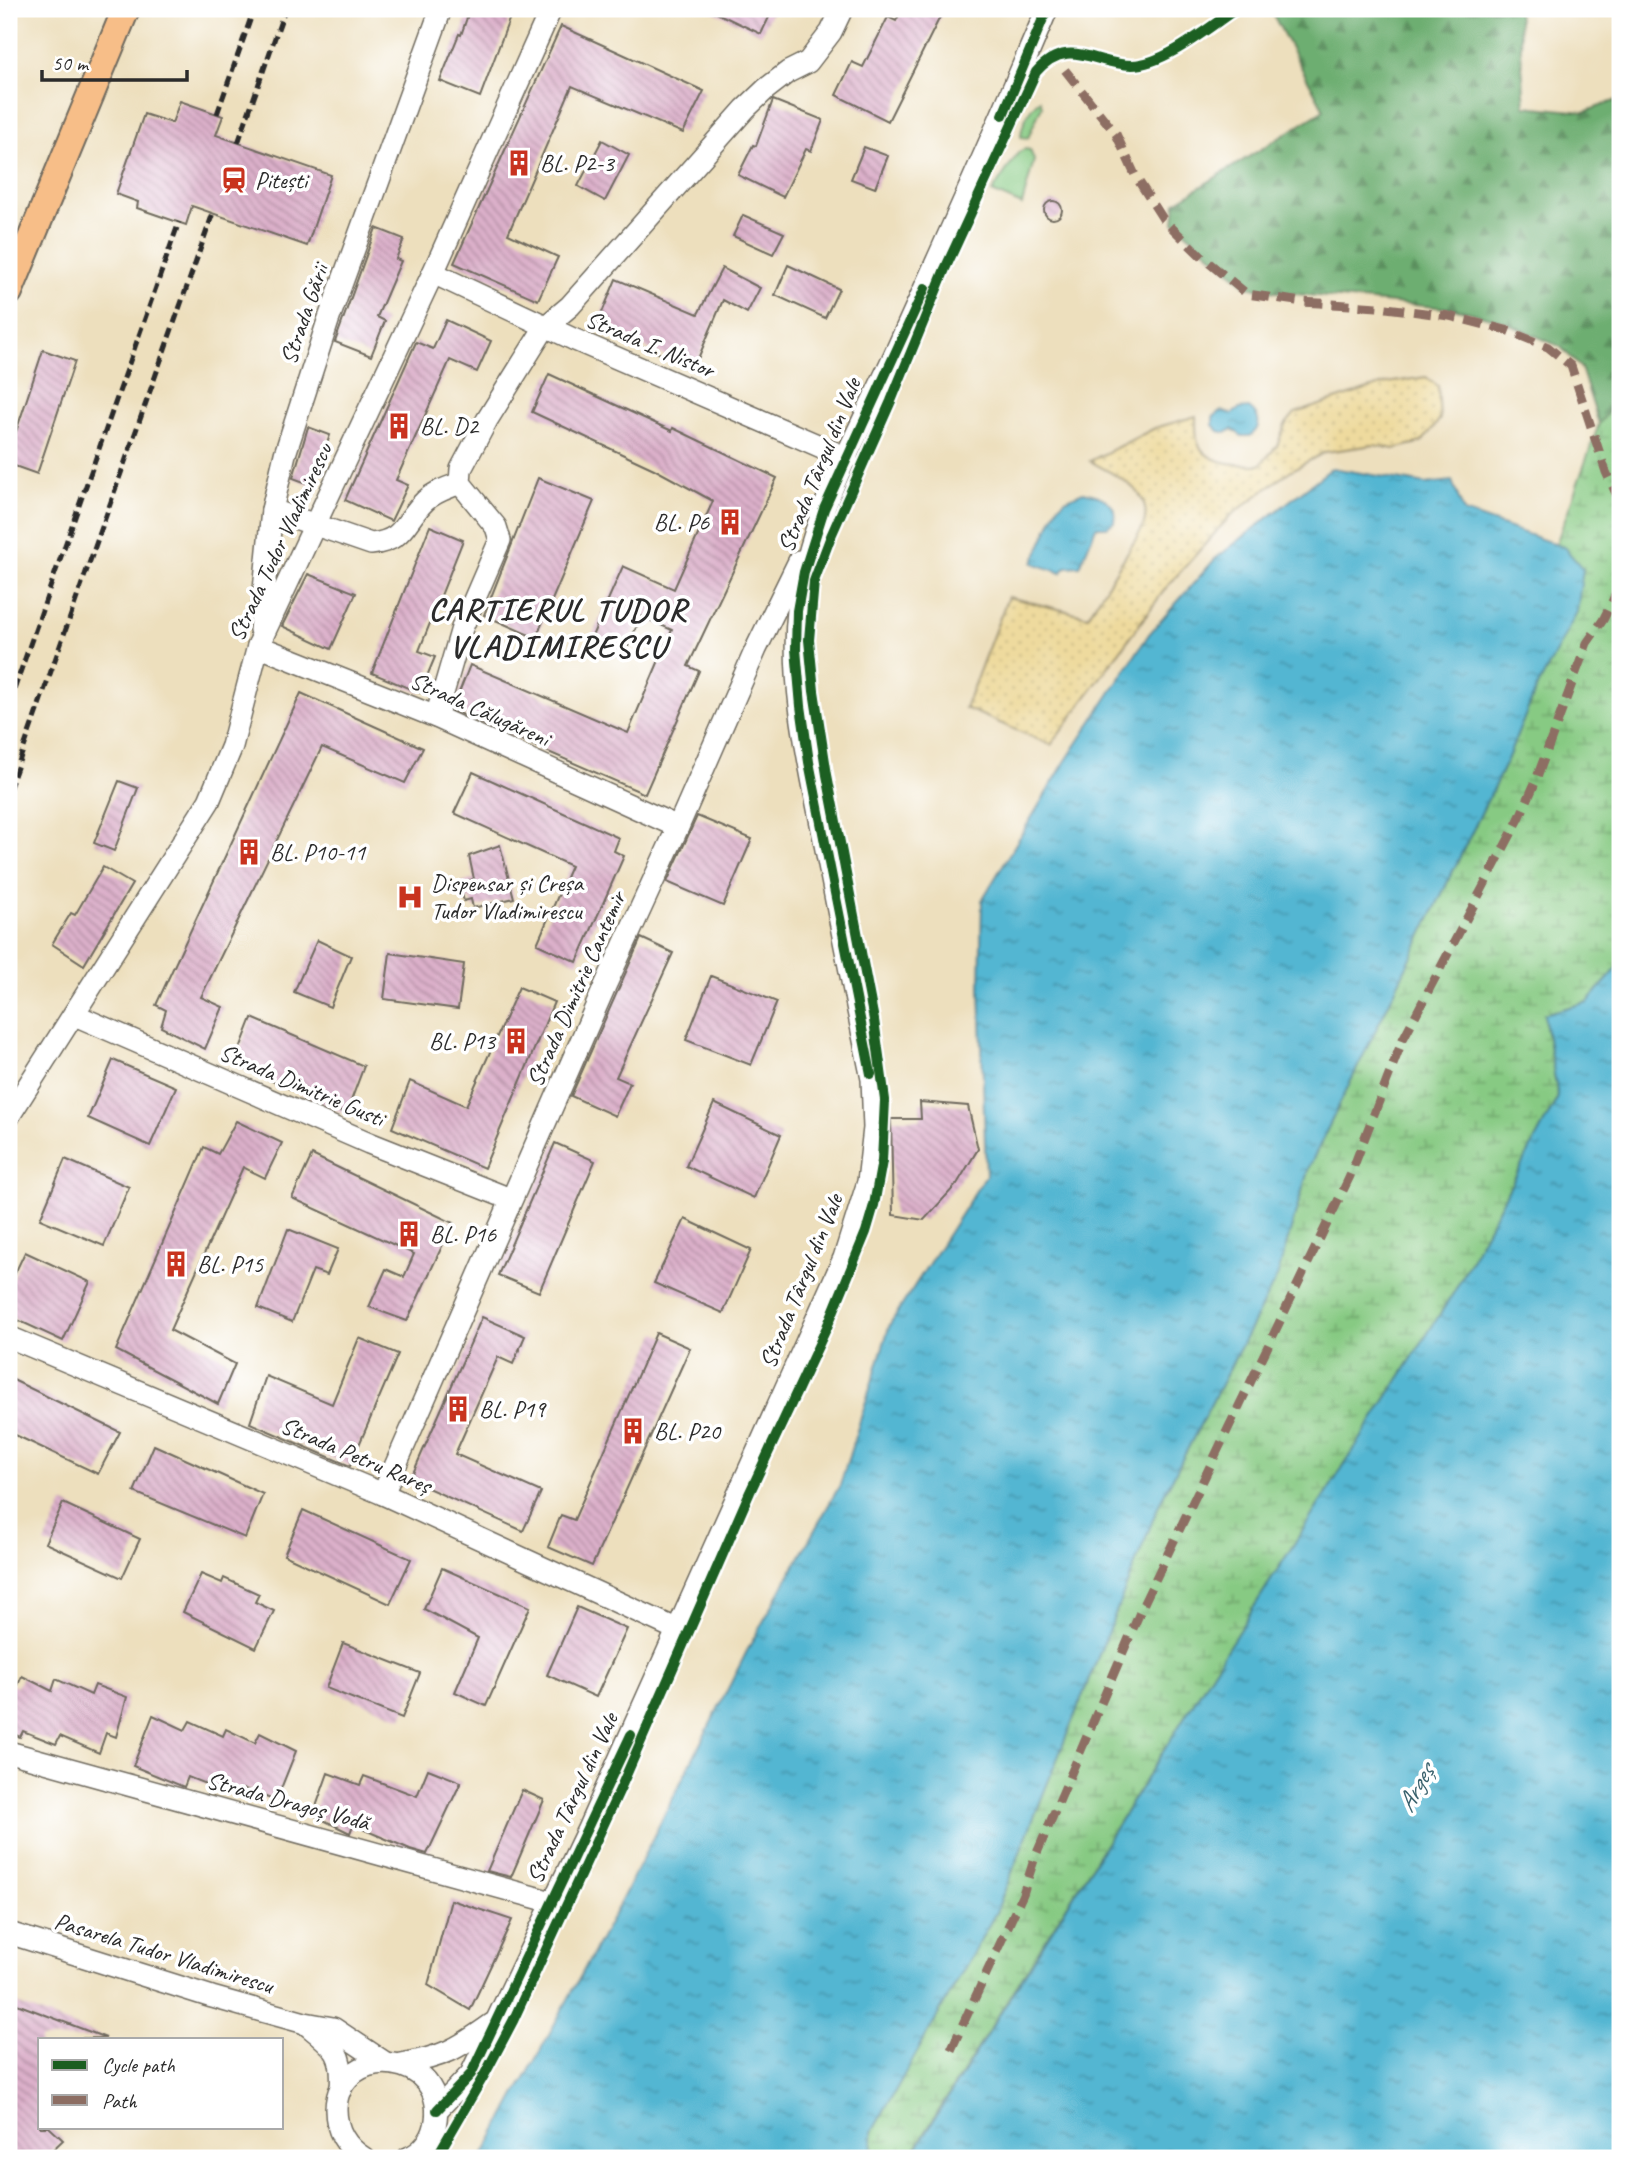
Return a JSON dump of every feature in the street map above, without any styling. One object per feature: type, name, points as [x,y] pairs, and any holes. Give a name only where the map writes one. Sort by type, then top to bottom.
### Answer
[{"type":"main road","points":[[12,276],[126,9]]},
{"type":"street","name":"Strada Gării","points":[[258,646],[272,510],[285,454],[328,321],[442,9]]},
{"type":"street","name":"Strada Tudor Vladimirescu","points":[[9,1116],[209,801],[232,746],[258,646],[433,273],[551,9]]},
{"type":"street","points":[[436,717],[462,628],[500,540],[496,527],[460,483],[461,468],[487,420],[545,327],[570,306],[745,109],[788,72],[808,62],[831,32],[842,9]]},
{"type":"street","name":"Strada Târgul din Vale","points":[[411,2158],[426,2145],[434,2132],[437,2110],[471,2074],[552,1902],[678,1630],[844,1258],[869,1182],[874,1128],[872,1079],[809,762],[796,649],[797,611],[804,572],[824,509],[978,172],[1047,9]]},
{"type":"street","name":"Strada I. Nistor","points":[[433,273],[545,327],[847,458]]},
{"type":"street","points":[[272,510],[370,544],[389,541],[398,536],[425,501],[460,483]]},
{"type":"street","name":"Strada Dimitrie Cantemir","points":[[383,1494],[510,1199],[755,649],[824,509]]},
{"type":"street","name":"Strada Călugăreni","points":[[258,646],[436,717],[678,827]]},
{"type":"street","name":"Strada Dimitrie Gusti","points":[[75,1014],[356,1138],[510,1199]]},
{"type":"street","name":"Strada Petru Rareș","points":[[9,1337],[383,1494],[678,1630]]},
{"type":"street","name":"Strada Dragoș Vodă","points":[[9,1752],[552,1902]]},
{"type":"street","name":"Pasarela Tudor Vladimirescu","points":[[9,1933],[142,1976],[304,2023],[333,2028],[392,2063]]},
{"type":"street","name":"Pasarela Tudor Vladimirescu","points":[[304,2023],[337,2052],[343,2068],[341,2089]]},
{"type":"street","name":"Strada Târgul din Vale","points":[[341,2089],[352,2075],[367,2066],[429,2059],[457,2049],[494,2023]]},
{"type":"street","points":[[392,2063],[417,2072],[429,2085],[436,2099],[437,2110]]},
{"type":"street","points":[[341,2089],[336,2106],[337,2123],[343,2139],[353,2151],[364,2158]]},
{"type":"green space","points":[[1270,9],[1518,9],[1525,106],[1584,112],[1620,99],[1620,397],[1599,424],[1581,368],[1561,347],[1502,321],[1457,309],[1275,292],[1247,286],[1174,222],[1176,202],[1324,110]]},
{"type":"green space","points":[[1040,100],[1042,106],[1028,138],[1021,137],[1027,116]]},
{"type":"green space","points":[[1024,149],[1030,150],[1034,160],[1022,205],[992,192],[1018,153]]},
{"type":"green space","points":[[1620,397],[1620,965],[1588,1002],[1544,1014],[1558,1097],[1454,1292],[913,2152],[905,2158],[873,2158],[872,2132],[996,1912],[1160,1502],[1277,1277],[1309,1167],[1507,760],[1583,569],[1556,544],[1599,424]]},
{"type":"sand","points":[[1426,377],[1438,386],[1440,419],[1422,442],[1394,449],[1374,445],[1325,452],[1290,471],[1230,516],[1166,588],[1051,745],[965,708],[1008,597],[1088,616],[1142,529],[1145,516],[1140,495],[1123,480],[1090,461],[1155,428],[1196,416],[1197,439],[1206,454],[1223,462],[1260,465],[1277,446],[1285,425],[1295,413],[1387,383]]},
{"type":"water","points":[[1249,408],[1259,422],[1257,429],[1250,436],[1242,436],[1232,429],[1226,433],[1219,431],[1213,425],[1213,417],[1221,411],[1232,414],[1239,409]]},
{"type":"water","points":[[1332,468],[1426,484],[1452,481],[1464,512],[1564,547],[1583,569],[1577,612],[1534,694],[1507,760],[1309,1167],[1277,1277],[1160,1502],[996,1912],[872,2132],[873,2158],[482,2158],[618,1907],[750,1645],[840,1485],[890,1324],[986,1175],[980,987],[982,900],[1065,762],[1149,634],[1215,559]]},
{"type":"water","points":[[1083,492],[1107,501],[1114,509],[1114,522],[1107,527],[1096,527],[1080,566],[1066,567],[1061,573],[1033,563],[1058,506]]},
{"type":"water","name":"Argeș","points":[[1620,965],[1620,2158],[905,2158],[914,2152],[1212,1673],[1454,1292],[1558,1097],[1544,1014],[1588,1002]]},
{"type":"building","points":[[470,9],[513,9],[480,97],[440,81]]},
{"type":"building","points":[[708,9],[773,9],[761,34]]},
{"type":"building","points":[[902,9],[944,9],[888,121],[836,95],[852,62],[863,67],[888,17],[896,21]]},
{"type":"building","name":"BL. P2-3","points":[[561,26],[704,91],[683,133],[572,86],[508,234],[558,257],[538,300],[454,263]]},
{"type":"building","points":[[773,100],[823,120],[811,151],[806,149],[783,197],[738,175],[753,145],[756,146]]},
{"type":"building","points":[[180,101],[223,116],[216,135],[331,175],[307,246],[192,206],[186,225],[137,208],[138,202],[116,194],[144,114],[172,123]]},
{"type":"building","points":[[602,140],[629,155],[605,201],[578,186]]},
{"type":"building","points":[[864,147],[888,156],[875,188],[851,179]]},
{"type":"building","points":[[1053,201],[1059,204],[1062,210],[1059,216],[1053,219],[1047,216],[1044,210],[1047,204]]},
{"type":"building","points":[[743,215],[784,233],[773,254],[733,236]]},
{"type":"building","points":[[376,228],[404,239],[396,259],[401,261],[377,317],[385,321],[371,356],[335,342]]},
{"type":"building","points":[[788,265],[839,289],[825,318],[775,295]]},
{"type":"building","points":[[722,268],[760,288],[747,313],[723,300],[694,368],[596,327],[616,279],[698,314]]},
{"type":"building","name":"BL. D2","points":[[446,320],[491,341],[477,372],[450,360],[396,480],[408,485],[391,521],[345,500],[416,342],[433,349]]},
{"type":"building","points":[[43,350],[75,361],[37,474],[9,464],[9,453]]},
{"type":"building","points":[[549,374],[672,431],[673,428],[777,478],[688,666],[699,671],[645,794],[452,710],[470,665],[628,733],[672,630],[641,616],[623,658],[589,643],[623,566],[674,589],[713,501],[654,469],[532,412]]},
{"type":"building","points":[[308,427],[330,435],[312,485],[293,478]]},
{"type":"building","points":[[538,478],[594,501],[536,638],[484,615]]},
{"type":"building","points":[[430,526],[463,540],[419,651],[435,657],[420,693],[372,673]]},
{"type":"building","points":[[308,574],[356,593],[331,649],[282,626]]},
{"type":"building","name":"BL. P10-11","points":[[301,693],[423,748],[405,783],[322,747],[201,997],[223,1007],[205,1049],[161,1027],[166,1010],[156,1005]]},
{"type":"building","points":[[473,772],[619,838],[614,851],[624,856],[577,962],[537,944],[571,866],[454,813]]},
{"type":"building","points":[[119,781],[138,788],[114,851],[94,843]]},
{"type":"building","points":[[697,816],[752,839],[723,906],[667,882]]},
{"type":"building","points":[[500,845],[514,898],[473,908],[471,899],[464,901],[459,884],[474,879],[469,856]]},
{"type":"building","points":[[103,867],[132,884],[84,965],[52,944],[71,913],[75,915]]},
{"type":"building","points":[[641,938],[673,953],[616,1077],[630,1083],[615,1116],[571,1096]]},
{"type":"building","points":[[317,940],[351,956],[330,1007],[294,992]]},
{"type":"building","points":[[390,953],[464,964],[458,1009],[384,999]]},
{"type":"building","points":[[711,976],[777,1002],[751,1065],[686,1040]]},
{"type":"building","name":"BL. P13","points":[[519,987],[554,1002],[484,1168],[392,1128],[410,1081],[466,1106]]},
{"type":"building","points":[[252,1018],[364,1066],[346,1114],[234,1064]]},
{"type":"building","points":[[113,1060],[176,1087],[150,1146],[88,1118]]},
{"type":"building","points":[[920,1102],[968,1106],[978,1149],[957,1184],[924,1220],[893,1215],[891,1119],[921,1119]]},
{"type":"building","points":[[714,1103],[781,1135],[754,1198],[686,1166]]},
{"type":"building","name":"BL. P15","points":[[236,1121],[282,1143],[265,1178],[243,1167],[170,1330],[235,1364],[218,1404],[116,1350],[204,1147],[218,1154]]},
{"type":"building","points":[[555,1143],[595,1161],[539,1292],[498,1275]]},
{"type":"building","name":"BL. P16","points":[[312,1155],[453,1223],[407,1321],[369,1307],[386,1269],[404,1277],[414,1254],[292,1198]]},
{"type":"building","points":[[65,1159],[129,1187],[104,1246],[40,1219]]},
{"type":"building","points":[[685,1219],[751,1250],[723,1313],[654,1283]]},
{"type":"building","points":[[288,1229],[338,1249],[327,1275],[313,1270],[292,1322],[258,1308]]},
{"type":"building","points":[[25,1252],[90,1282],[63,1341],[9,1316],[9,1286]]},
{"type":"building","name":"BL. P19","points":[[482,1317],[525,1336],[513,1364],[498,1357],[455,1454],[541,1492],[523,1531],[410,1480]]},
{"type":"building","name":"BL. P20","points":[[656,1333],[690,1348],[592,1566],[548,1547],[561,1515],[574,1520]]},
{"type":"building","points":[[359,1338],[398,1354],[350,1466],[250,1423],[266,1376],[332,1404]]},
{"type":"building","points":[[9,1378],[120,1432],[98,1474],[9,1432]]},
{"type":"building","points":[[154,1445],[263,1494],[245,1538],[134,1492]]},
{"type":"building","points":[[63,1503],[140,1539],[122,1578],[45,1543]]},
{"type":"building","points":[[303,1510],[411,1559],[390,1604],[284,1555]]},
{"type":"building","points":[[442,1568],[530,1607],[486,1706],[455,1692],[478,1638],[424,1609]]},
{"type":"building","points":[[201,1574],[222,1583],[224,1578],[259,1594],[255,1602],[274,1611],[256,1648],[183,1612]]},
{"type":"building","points":[[577,1607],[627,1629],[596,1697],[547,1675]]},
{"type":"building","points":[[343,1643],[420,1673],[402,1718],[326,1688]]},
{"type":"building","points":[[22,1676],[52,1691],[56,1679],[91,1695],[95,1685],[127,1697],[116,1737],[106,1733],[99,1753],[60,1736],[56,1744],[23,1731],[20,1737],[9,1732],[9,1683],[17,1687]]},
{"type":"building","points":[[153,1715],[185,1730],[190,1721],[223,1736],[226,1729],[255,1743],[260,1733],[296,1751],[276,1801],[245,1789],[241,1798],[188,1777],[184,1787],[133,1766]]},
{"type":"building","points":[[428,1769],[461,1782],[427,1854],[353,1825],[350,1833],[313,1815],[328,1773],[360,1785],[364,1776],[417,1796]]},
{"type":"building","points":[[522,1790],[544,1800],[511,1877],[487,1871]]},
{"type":"building","points":[[451,1900],[512,1920],[470,2010],[428,1985]]},
{"type":"building","points":[[9,2001],[106,2038],[38,2038],[38,2128],[50,2128],[63,2140],[44,2158],[9,2158]]},
{"type":"railway","points":[[217,114],[254,9]]},
{"type":"railway","points":[[238,143],[285,9]]},
{"type":"railway","points":[[9,790],[213,213]]},
{"type":"railway","points":[[9,704],[179,222]]},
{"type":"marked path","points":[[1065,70],[1116,134],[1136,177],[1163,219],[1203,258],[1247,294],[1449,316],[1506,330],[1548,347],[1571,366],[1606,472],[1620,502]]},
{"type":"marked path","points":[[951,2050],[1023,1894],[1034,1860],[1144,1603],[1350,1176],[1403,1039],[1519,819],[1587,643],[1603,620],[1620,586]]},
{"type":"cycle path","points":[[1003,115],[1047,9]]},
{"type":"cycle path","points":[[436,2158],[513,2021],[621,1787],[750,1492],[827,1327],[866,1232],[874,1205],[882,1161],[885,1100],[874,1020],[827,775],[814,691],[809,640],[814,581],[945,269],[1036,72],[1059,55],[1082,55],[1132,65],[1158,59],[1186,44],[1236,9]]},
{"type":"cycle path","points":[[871,1074],[809,762],[796,649],[797,611],[804,572],[824,509],[925,288]]},
{"type":"cycle path","points":[[437,2110],[471,2074],[631,1735]]},
{"type":"place","name":"BL. P2-3","points":[[519,163]]},
{"type":"place","name":"Pitești","points":[[234,180]]},
{"type":"place","name":"BL. D2","points":[[399,426]]},
{"type":"place","name":"BL. P6","points":[[730,522]]},
{"type":"place","name":"BL. P10-11","points":[[249,852]]},
{"type":"place","name":"Dispensar și Creșa Tudor Vladimirescu","points":[[410,897]]},
{"type":"place","name":"BL. P13","points":[[516,1041]]},
{"type":"place","name":"BL. P16","points":[[409,1234]]},
{"type":"place","name":"BL. P15","points":[[176,1264]]},
{"type":"place","name":"BL. P19","points":[[458,1409]]},
{"type":"place","name":"BL. P20","points":[[633,1431]]},
{"type":"district","name":"CARTIERUL TUDOR VLADIMIRESCU","points":[[558,628]]}]
